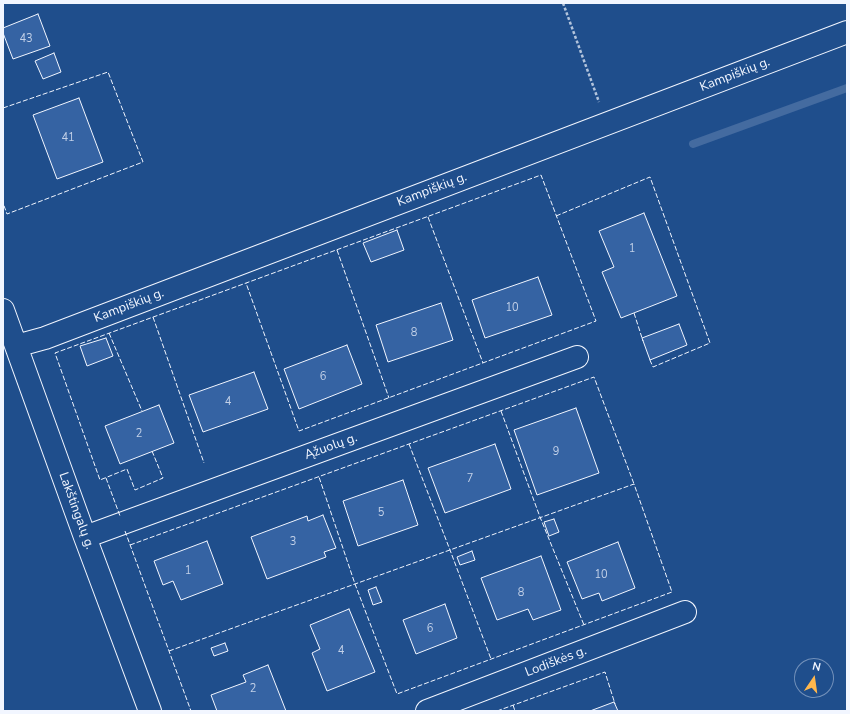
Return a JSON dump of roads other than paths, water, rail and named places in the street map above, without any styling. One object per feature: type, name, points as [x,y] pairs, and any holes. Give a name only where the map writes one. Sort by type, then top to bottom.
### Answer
[{"type":"street","name":"Kampiškių g.","points":[[16,346],[45,338],[847,32]]},
{"type":"street","name":"Lakštingalų g.","points":[[3,310],[150,711]]},
{"type":"street","name":"Ąžuolų g.","points":[[85,537],[577,357]]},
{"type":"street","name":"Lodiškės g.","points":[[427,711],[684,612]]},
{"type":"waterway","points":[[693,144],[847,88]]}]
